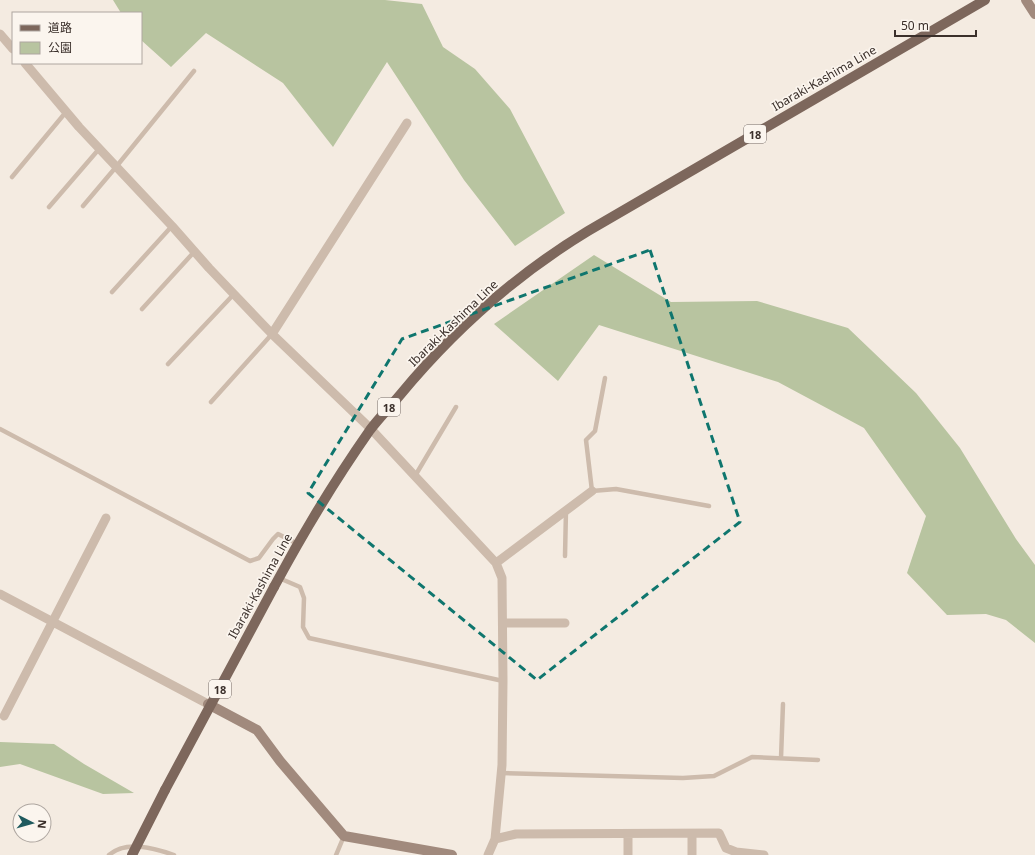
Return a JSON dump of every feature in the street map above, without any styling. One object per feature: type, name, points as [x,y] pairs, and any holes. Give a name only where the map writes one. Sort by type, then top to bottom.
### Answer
[{"type":"main road","name":"Ibaraki-Kashima Line","points":[[134,851],[274,587],[320,506],[371,429],[419,372],[513,284],[562,247],[985,0]]},
{"type":"street","points":[[1026,0],[1035,14]]},
{"type":"street","points":[[2,40],[12,48]]},
{"type":"street","points":[[26,64],[99,149],[172,226],[194,252],[272,334],[371,429],[496,563],[502,578],[503,681],[501,773],[495,839],[488,855]]},
{"type":"street","points":[[272,334],[407,123]]},
{"type":"street","points":[[496,563],[592,491]]},
{"type":"street","points":[[4,716],[106,518]]},
{"type":"street","points":[[0,594],[257,730],[280,761],[344,836],[452,855]]},
{"type":"street","points":[[503,623],[565,623]]},
{"type":"street","points":[[495,839],[516,834],[719,833],[726,848],[736,852],[763,855]]},
{"type":"street","points":[[628,834],[628,855]]},
{"type":"street","points":[[692,834],[692,855]]},
{"type":"lane","points":[[83,206],[194,71]]},
{"type":"lane","points":[[12,177],[66,112]]},
{"type":"lane","points":[[49,207],[99,149]]},
{"type":"lane","points":[[112,292],[172,226]]},
{"type":"lane","points":[[142,309],[194,252]]},
{"type":"lane","points":[[168,364],[234,294]]},
{"type":"lane","points":[[210,402],[272,334]]},
{"type":"lane","points":[[605,378],[595,431],[586,440],[592,491],[616,489],[709,506]]},
{"type":"lane","points":[[415,476],[456,407]]},
{"type":"lane","points":[[0,429],[250,561],[259,558],[273,538],[278,534],[298,544]]},
{"type":"lane","points":[[565,556],[566,510]]},
{"type":"lane","points":[[279,578],[300,587],[304,598],[303,627],[309,638],[503,681]]},
{"type":"lane","points":[[781,758],[783,704]]},
{"type":"lane","points":[[501,773],[683,778],[714,776],[752,757],[818,760]]},
{"type":"lane","points":[[336,855],[344,836]]},
{"type":"lane","points":[[109,855],[113,852],[128,847],[134,851],[164,852],[174,855]]},
{"type":"highlighted area","points":[[650,250],[740,522],[537,680],[308,493],[402,339]]},
{"type":"green space","points":[[113,0],[385,0],[422,4],[443,47],[475,69],[510,109],[565,213],[515,246],[464,180],[387,62],[333,147],[283,83],[206,33],[171,67],[142,41],[142,12],[120,12]]},
{"type":"green space","points":[[594,255],[671,302],[757,301],[848,328],[916,393],[960,448],[1016,539],[1035,565],[1035,643],[1006,620],[986,614],[947,615],[907,573],[926,516],[864,428],[778,382],[599,325],[558,381],[494,324]]},
{"type":"green space","points":[[0,742],[54,744],[84,764],[134,793],[103,794],[20,764],[0,767]]}]
